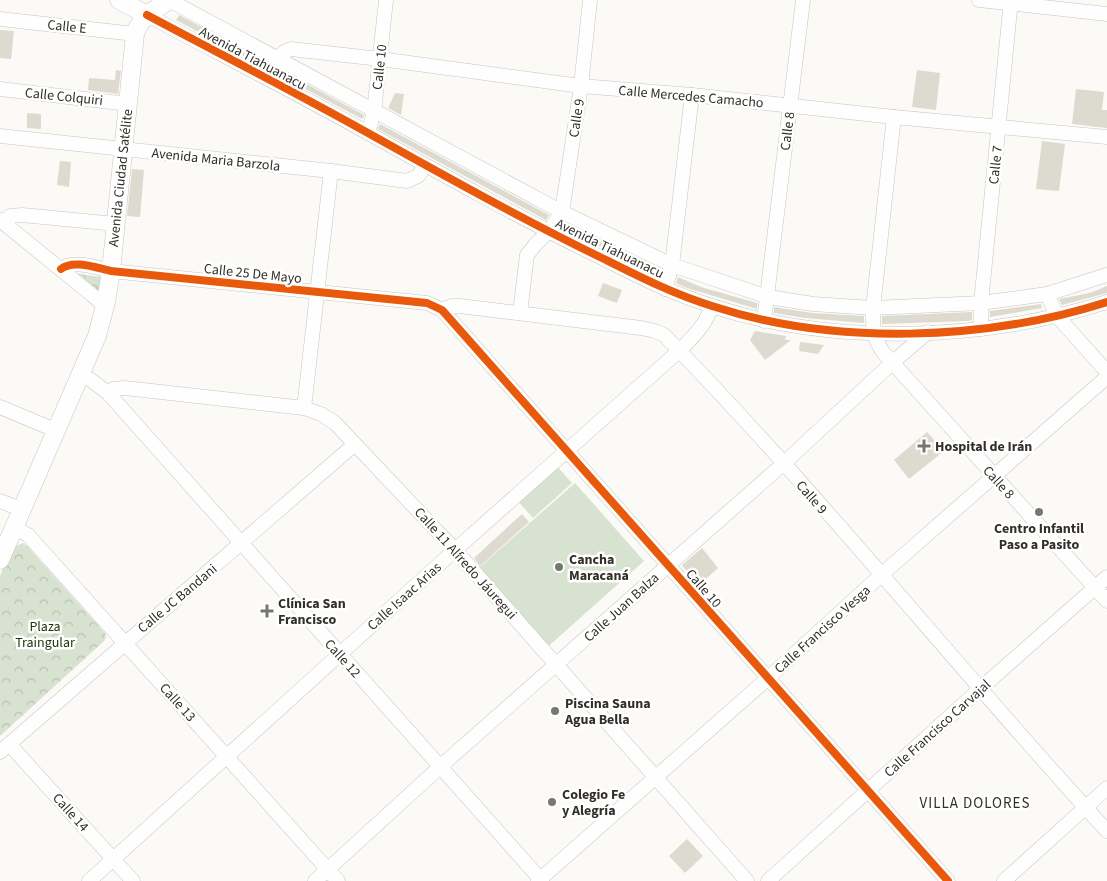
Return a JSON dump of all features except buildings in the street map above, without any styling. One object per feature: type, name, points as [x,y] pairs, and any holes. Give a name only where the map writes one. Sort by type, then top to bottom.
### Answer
[{"type":"main road","name":"Avenida Tiahuanacu","points":[[119,0],[147,15]]},
{"type":"main road","name":"Avenida Ciudad Satélite","points":[[0,560],[97,336],[106,302],[111,271],[135,34],[138,25],[147,15],[169,0]]},
{"type":"street","name":"Avenida Tiahuanacu","points":[[169,0],[562,212],[672,265],[768,297],[813,304],[873,308],[980,303],[1047,294],[1107,275]]},
{"type":"street","name":"Calle 10","points":[[368,133],[374,112],[386,0]]},
{"type":"street","name":"Calle 9","points":[[520,313],[527,255],[548,232],[562,212],[581,86],[590,0]]},
{"type":"street","name":"Calle 8","points":[[764,320],[803,0]]},
{"type":"street","points":[[979,0],[1011,1],[1107,14]]},
{"type":"street","name":"Calle 7","points":[[981,330],[980,303],[1011,1]]},
{"type":"street","name":"Avenida Tiahuanacu","points":[[147,15],[548,232],[665,289],[712,306],[764,320],[812,328],[873,333],[981,330],[1022,324],[1107,302]]},
{"type":"street","name":"Calle E","points":[[0,19],[135,34]]},
{"type":"street","name":"Calle Mercedes Camacho","points":[[278,58],[290,49],[581,86],[692,95],[894,117],[1107,137]]},
{"type":"street","name":"Calle Colquiri","points":[[0,89],[128,104]]},
{"type":"street","points":[[665,289],[672,265],[692,95]]},
{"type":"street","points":[[873,333],[873,308],[894,117]]},
{"type":"street","name":"Avenida Maria Barzola","points":[[0,136],[331,171],[407,181],[418,176],[425,166]]},
{"type":"street","points":[[304,408],[331,171]]},
{"type":"street","points":[[106,302],[99,300],[1,221],[11,216],[22,215],[116,224]]},
{"type":"street","name":"Calle 25 De Mayo","points":[[61,269],[72,264],[111,271],[427,303],[442,310]]},
{"type":"street","points":[[1047,294],[1057,316],[1107,372]]},
{"type":"street","name":"Calle 9","points":[[442,310],[452,306],[460,306],[520,313],[641,328],[655,331],[664,336],[783,464],[1107,831]]},
{"type":"street","name":"Calle Isaac Arias","points":[[89,881],[339,654],[679,351],[702,328],[708,319],[712,306]]},
{"type":"street","name":"Calle 10","points":[[442,310],[948,881]]},
{"type":"street","name":"Calle Juan Balza","points":[[315,881],[783,464],[928,332]]},
{"type":"street","name":"Calle 8","points":[[873,333],[876,342],[893,362],[1107,601]]},
{"type":"street","name":"Calle 12","points":[[79,374],[91,380],[108,393],[339,654],[442,766],[540,880]]},
{"type":"street","name":"Calle Francisco Vesga","points":[[540,880],[767,679],[881,575],[1107,377]]},
{"type":"street","name":"Calle 11 Alfredo Jáuregui","points":[[108,393],[113,389],[131,388],[304,408],[321,414],[335,423],[455,550],[747,881]]},
{"type":"street","points":[[0,407],[55,430]]},
{"type":"street","name":"Calle JC Bandani","points":[[5,748],[354,444]]},
{"type":"street","points":[[0,501],[21,509]]},
{"type":"street","name":"Calle 13","points":[[14,528],[28,535],[338,881]]},
{"type":"street","name":"Calle Francisco Carvajal","points":[[768,881],[1107,577]]},
{"type":"street","name":"Calle 14","points":[[5,748],[132,881]]},
{"type":"street","points":[[1004,881],[1107,788]]},
{"type":"green space","points":[[78,274],[102,277],[99,295]]},
{"type":"green space","points":[[556,465],[572,483],[533,518],[517,500]]},
{"type":"green space","name":"Cancha Maracaná","points":[[575,483],[644,561],[543,651],[474,572]]},
{"type":"green space","name":"Plaza Traingular","points":[[23,543],[105,633],[106,637],[104,641],[0,736],[0,576],[12,548]]},
{"type":"cycle path","points":[[147,15],[543,228],[656,284],[712,306],[759,319],[808,328],[858,333],[910,334],[961,331],[1011,325],[1060,315],[1107,302]]},
{"type":"cycle path","points":[[61,269],[78,264],[111,271],[427,303],[442,310],[948,881]]},
{"type":"place","name":"Hospital de Irán","points":[[924,446]]},
{"type":"place","name":"Centro Infantil Paso a Pasito","points":[[1039,512]]},
{"type":"place","name":"Cancha Maracaná","points":[[559,567]]},
{"type":"place","name":"Clínica San Francisco","points":[[267,611]]},
{"type":"place","name":"Piscina Sauna Agua Bella","points":[[555,711]]},
{"type":"place","name":"Colegio Fe y Alegría","points":[[552,802]]},
{"type":"district","name":"VILLA DOLORES","points":[[975,803]]}]
